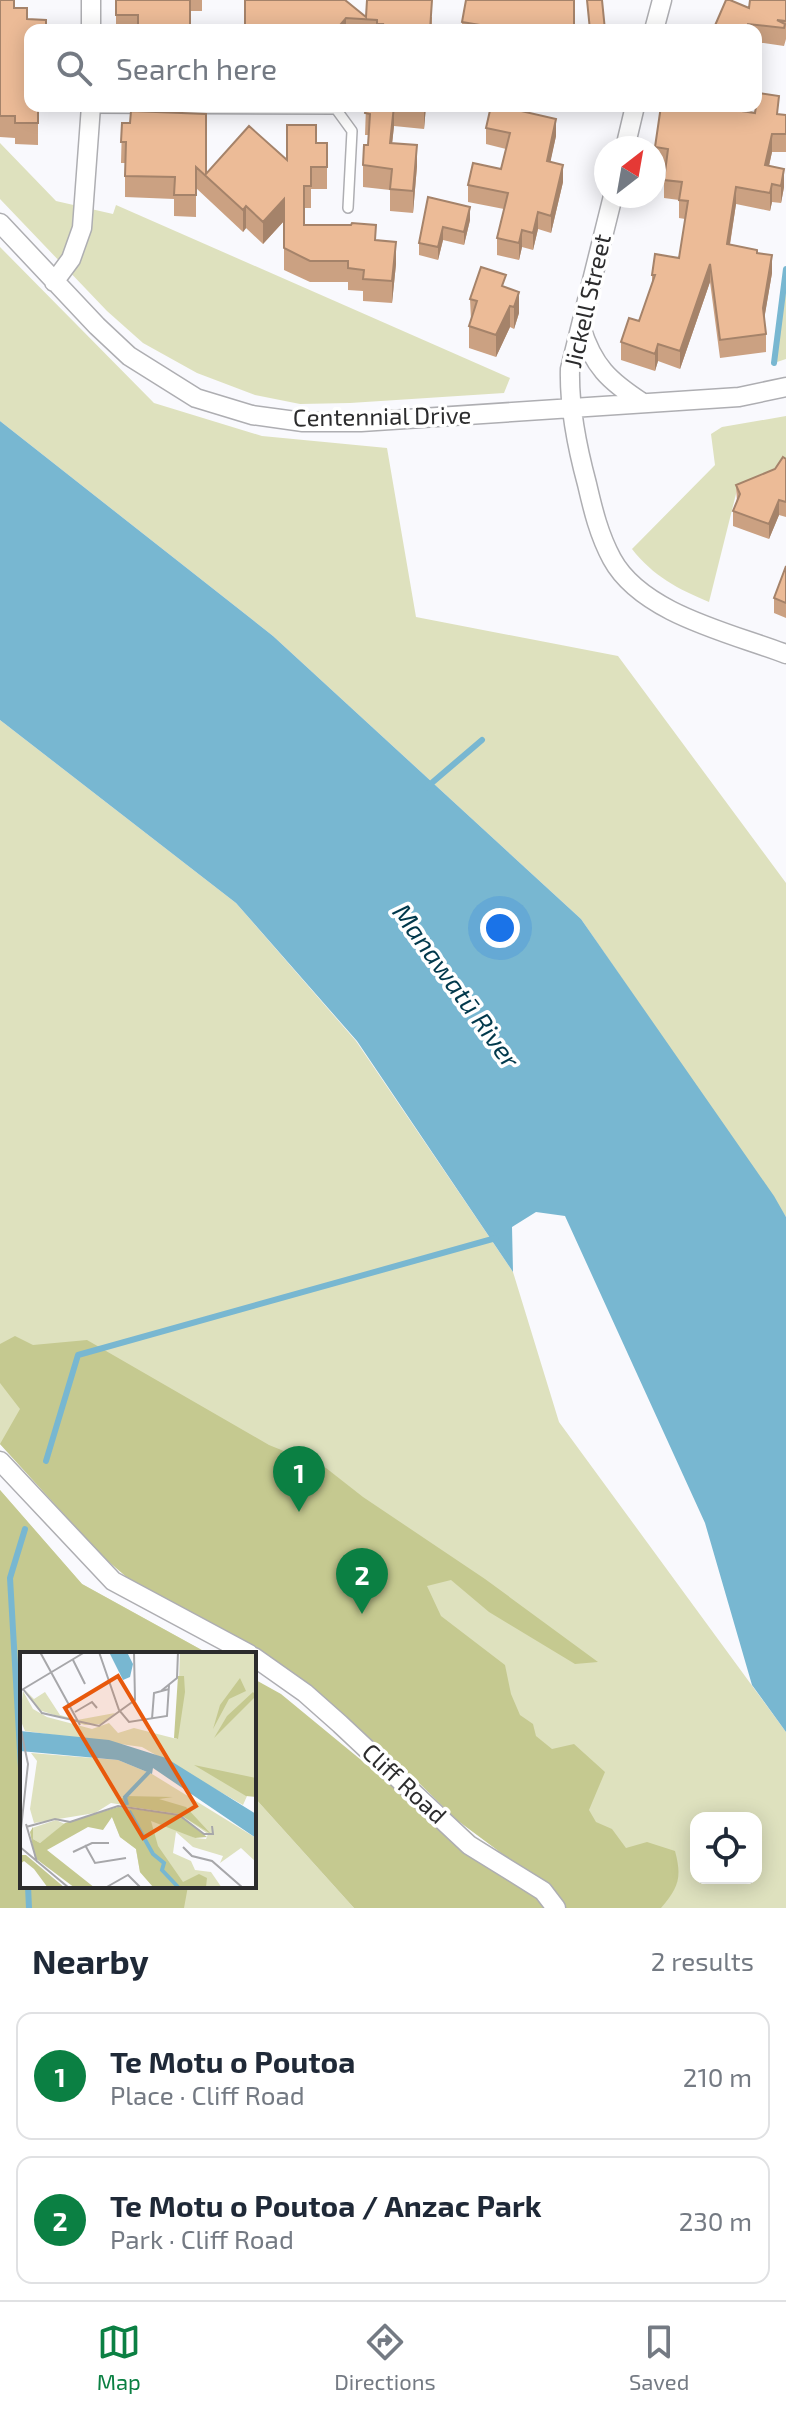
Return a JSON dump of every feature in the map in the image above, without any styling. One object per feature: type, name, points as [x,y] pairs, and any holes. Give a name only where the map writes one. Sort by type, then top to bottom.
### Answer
[{"type":"street","points":[[91,0],[91,24]]},
{"type":"street","points":[[656,24],[662,0]]},
{"type":"street","points":[[54,282],[71,259],[82,228],[91,112]]},
{"type":"street","points":[[628,136],[634,112]]},
{"type":"street","name":"Jickell Street","points":[[610,208],[570,369],[573,407],[599,532],[614,562],[634,584],[672,611],[786,654]]},
{"type":"street","name":"Centennial Drive","points":[[0,223],[129,356],[196,398],[252,415],[303,422],[361,422],[739,397],[786,387]]},
{"type":"street","points":[[580,325],[587,347],[614,385],[643,403]]},
{"type":"street","name":"Cliff Road","points":[[0,1461],[113,1581],[246,1652]]},
{"type":"street","name":"Cliff Road","points":[[256,1658],[305,1693],[469,1845],[543,1891],[556,1908]]},
{"type":"lane","points":[[340,112],[352,131],[348,208]]},
{"type":"green space","points":[[0,143],[56,201],[113,214],[116,205],[510,378],[504,393],[300,404],[255,395],[197,373],[143,343],[107,311],[0,199]]},
{"type":"green space","points":[[0,247],[154,403],[262,436],[387,448],[416,617],[618,656],[786,883],[786,1217],[581,919],[273,636],[0,421]]},
{"type":"green space","points":[[786,269],[786,359],[774,363]]},
{"type":"green space","points":[[786,416],[786,470],[737,490],[709,602],[657,574],[632,549],[715,465],[711,434],[722,427]]},
{"type":"green space","points":[[0,720],[236,903],[356,1041],[513,1272],[559,1422],[786,1732],[786,1908],[565,1908],[551,1890],[457,1820],[417,1781],[342,1719],[256,1661],[256,1652],[243,1652],[102,1556],[0,1444]]},
{"type":"green space","points":[[15,1336],[33,1345],[87,1340],[269,1445],[326,1468],[598,1662],[575,1664],[489,1612],[451,1580],[427,1586],[441,1616],[505,1665],[511,1694],[520,1715],[533,1724],[536,1736],[552,1749],[574,1744],[605,1772],[589,1810],[596,1822],[612,1829],[626,1848],[647,1842],[675,1851],[677,1881],[661,1908],[565,1908],[551,1890],[457,1820],[417,1781],[342,1719],[256,1663],[256,1652],[239,1652],[137,1586],[102,1556],[0,1444],[20,1409],[0,1383],[0,1344]]},
{"type":"green space","points":[[0,1490],[82,1584],[205,1652],[20,1652],[20,1888],[256,1888],[256,1799],[354,1908],[0,1908]]},
{"type":"green space","points":[[0,1490],[82,1584],[205,1652],[20,1652],[20,1888],[188,1888],[184,1908],[0,1908]]},
{"type":"green space","points":[[256,1680],[281,1694],[400,1792],[453,1843],[536,1898],[544,1908],[354,1908],[256,1799]]},
{"type":"water","name":"Manawatū River","points":[[0,421],[273,636],[581,919],[774,1196],[786,1217],[786,1732],[752,1685],[705,1523],[565,1216],[536,1212],[512,1227],[513,1272],[357,1041],[236,903],[0,720]]},
{"type":"building","points":[[0,0],[14,0],[14,8],[27,8],[27,19],[46,20],[46,24],[24,24],[24,112],[38,112],[38,123],[15,123],[15,116],[0,116]]},
{"type":"building","points":[[116,0],[190,0],[190,24],[138,24],[138,15],[116,15]]},
{"type":"building","points":[[245,0],[345,0],[366,17],[367,0],[432,0],[430,24],[377,24],[377,20],[346,18],[341,24],[245,24]]},
{"type":"building","points":[[466,0],[574,0],[574,24],[462,22]]},
{"type":"building","points":[[587,0],[602,0],[604,24],[589,24]]},
{"type":"building","points":[[726,0],[749,8],[750,0],[786,0],[786,21],[777,20],[785,24],[784,28],[762,24],[716,24]]},
{"type":"building","points":[[762,94],[779,96],[777,114],[786,115],[786,134],[772,134],[765,165],[784,169],[781,186],[772,184],[770,193],[736,187],[727,244],[772,255],[763,308],[766,334],[720,340],[710,264],[680,351],[658,344],[655,354],[621,342],[629,318],[639,321],[655,275],[652,275],[655,254],[679,258],[688,201],[679,200],[682,182],[666,180],[666,136],[657,136],[660,112],[762,112]]},
{"type":"building","points":[[131,112],[206,114],[206,174],[249,126],[287,160],[287,125],[316,125],[316,143],[327,143],[327,167],[311,167],[311,186],[304,186],[304,225],[376,225],[375,240],[396,242],[392,281],[363,279],[364,270],[348,268],[348,261],[310,261],[284,248],[284,199],[263,222],[246,206],[243,210],[196,167],[196,195],[174,195],[175,177],[125,176],[126,142],[121,142],[122,123],[130,123]]},
{"type":"building","points":[[393,112],[390,143],[417,145],[413,191],[390,189],[392,169],[363,165],[370,114],[365,113]]},
{"type":"building","points":[[490,112],[525,112],[556,119],[547,161],[563,165],[551,216],[538,212],[533,233],[522,230],[519,243],[497,238],[508,193],[468,185],[473,163],[501,169],[510,133],[486,128]]},
{"type":"building","points":[[428,197],[470,207],[464,232],[443,227],[438,247],[419,243]]},
{"type":"building","points":[[481,267],[506,275],[502,286],[519,292],[514,307],[510,306],[496,335],[469,326],[477,301],[470,299]]},
{"type":"building","points":[[783,457],[786,459],[786,502],[779,500],[769,524],[733,511],[740,494],[736,485],[775,469]]},
{"type":"building","points":[[786,566],[786,603],[774,598]]},
{"type":"waterway","points":[[774,363],[786,269]]},
{"type":"waterway","points":[[427,787],[482,740]]},
{"type":"waterway","points":[[46,1461],[78,1355],[496,1238]]},
{"type":"waterway","points":[[20,1750],[10,1578],[25,1529]]},
{"type":"waterway","points":[[28,1888],[29,1908]]},
{"type":"place","name":"Te Motu o Poutoa","points":[[299,1512]]},
{"type":"place","name":"Te Motu o Poutoa / Anzac Park","points":[[362,1614]]}]
